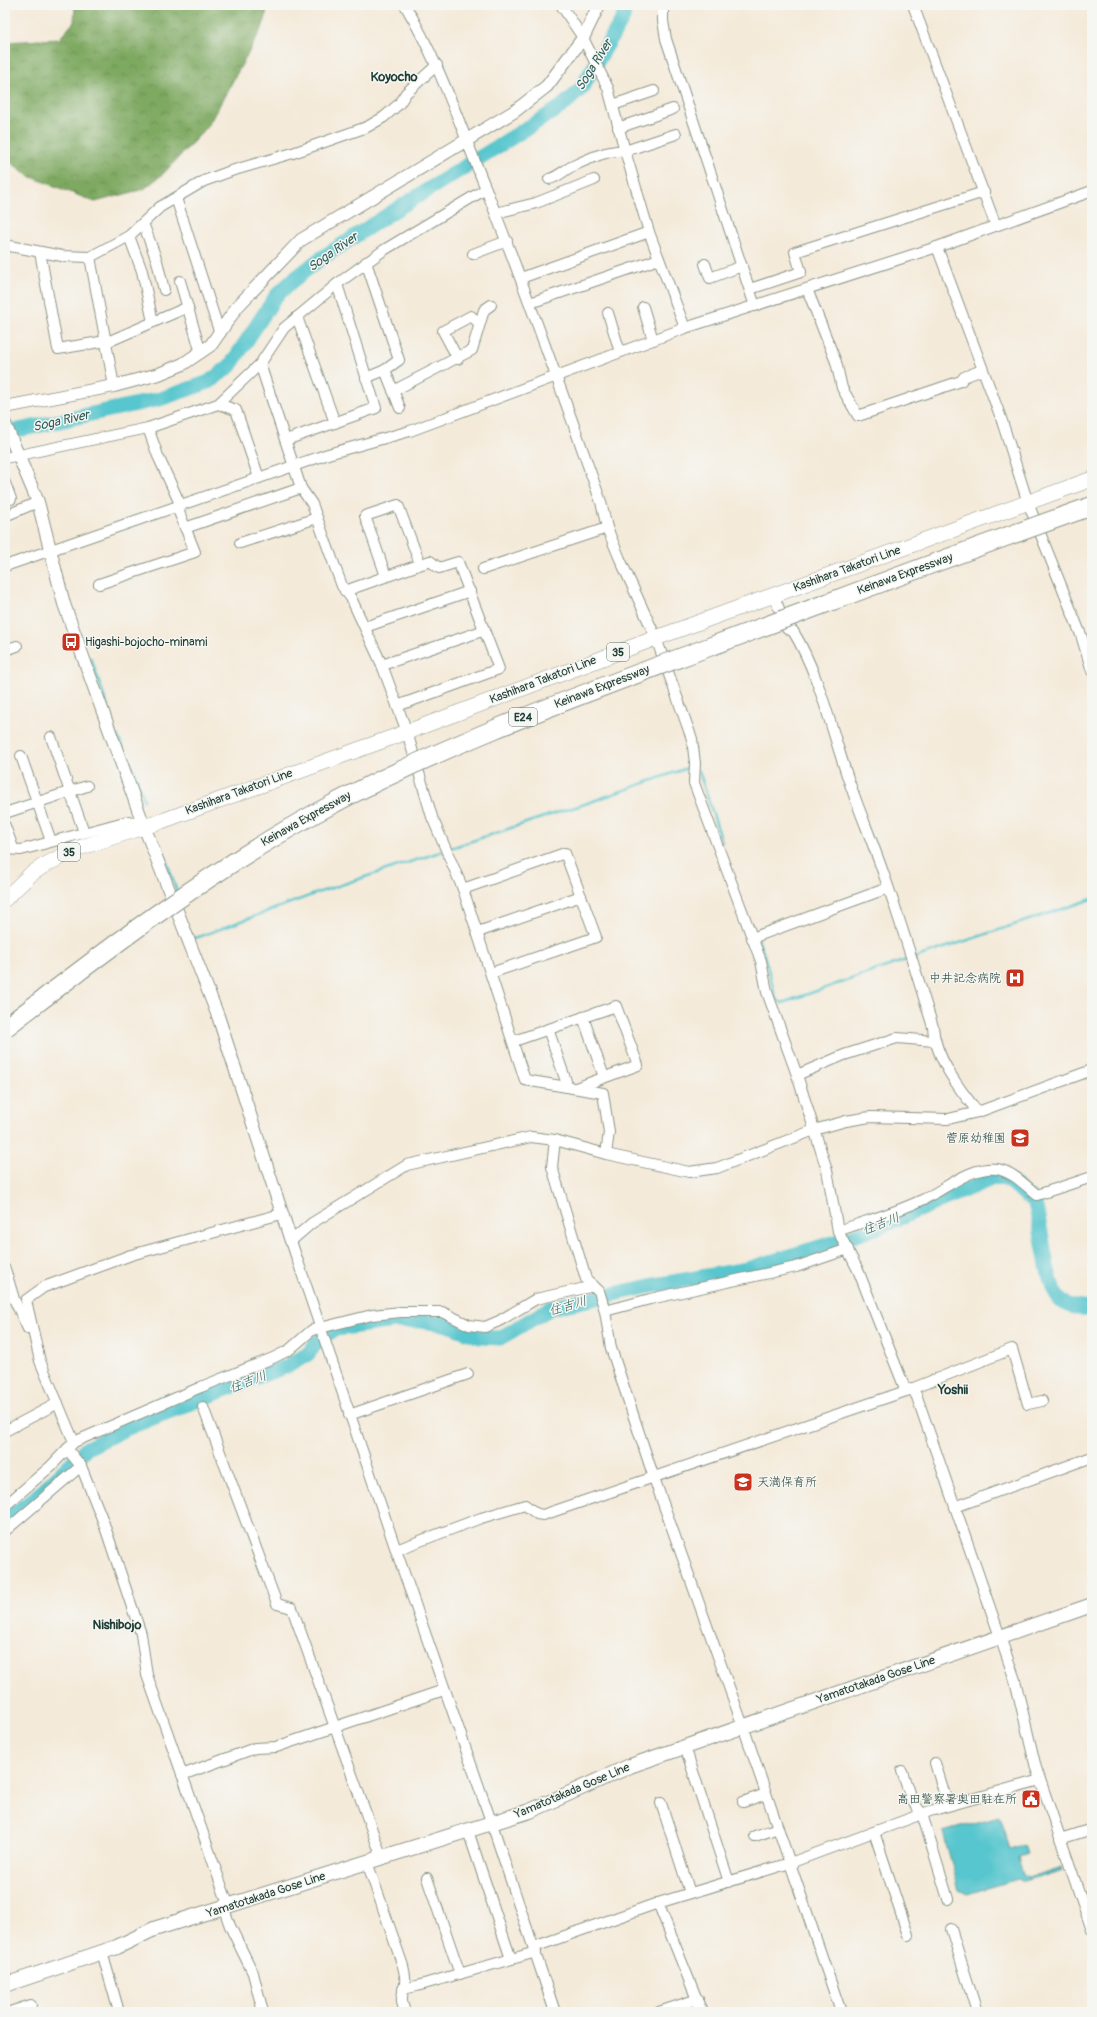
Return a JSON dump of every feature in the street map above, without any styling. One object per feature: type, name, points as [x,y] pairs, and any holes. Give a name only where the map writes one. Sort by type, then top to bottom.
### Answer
[{"type":"highway","name":"Keinawa Expressway","points":[[5,1028],[113,945],[214,874],[315,814],[408,766],[544,709],[1092,506]]},
{"type":"main road","name":"Kashihara Takatori Line","points":[[5,899],[30,875],[59,857],[76,849],[407,732],[656,638],[1092,480]]},
{"type":"main road","name":"Yamatotakada Gose Line","points":[[5,1985],[102,1952],[154,1929],[226,1908],[367,1862],[492,1824],[548,1804],[630,1766],[1092,1605]]},
{"type":"street","points":[[405,5],[437,65],[507,241],[601,502],[607,528],[656,638],[692,738],[694,783],[755,936],[767,992],[797,1075],[827,1170],[838,1231],[858,1270],[909,1390],[917,1397],[1018,1690],[1040,1780],[1092,1930]]},
{"type":"street","points":[[561,5],[584,41],[607,84],[624,152],[649,232],[685,328]]},
{"type":"street","points":[[5,407],[114,386],[159,374],[183,364],[201,353],[220,334],[237,307],[301,240],[468,143],[515,111],[547,86],[584,41],[599,5]]},
{"type":"street","points":[[663,5],[663,21],[666,39],[755,306]]},
{"type":"street","points":[[912,5],[996,226]]},
{"type":"street","points":[[5,245],[62,256],[90,257],[129,236],[160,208],[204,181],[231,171],[293,154],[367,127],[384,117],[399,104],[406,93],[437,65]]},
{"type":"street","points":[[613,105],[654,91]]},
{"type":"street","points":[[618,128],[673,110]]},
{"type":"street","points":[[549,179],[556,177],[569,167],[616,150],[624,152],[676,134]]},
{"type":"street","points":[[496,213],[536,203],[594,180]]},
{"type":"street","points":[[5,458],[18,454],[148,428],[218,404],[260,364],[284,328],[337,284],[366,262],[485,187]]},
{"type":"street","points":[[5,566],[295,467],[328,454],[410,431],[685,328],[938,247],[1092,191]]},
{"type":"street","points":[[750,289],[801,272],[795,252],[984,192]]},
{"type":"street","points":[[176,198],[220,334]]},
{"type":"street","points":[[143,223],[158,261],[164,290]]},
{"type":"street","points":[[521,278],[649,232]]},
{"type":"street","points":[[129,236],[142,271],[153,322]]},
{"type":"street","points":[[473,254],[507,241]]},
{"type":"street","points":[[938,247],[982,370],[1001,418],[1028,503],[1081,634],[1092,671]]},
{"type":"street","points":[[40,252],[58,349],[106,341],[188,307]]},
{"type":"street","points":[[90,257],[114,386]]},
{"type":"street","points":[[530,303],[659,259]]},
{"type":"street","points":[[366,262],[399,360],[385,370],[366,378]]},
{"type":"street","points":[[705,264],[710,278],[742,266]]},
{"type":"street","points":[[180,281],[201,353]]},
{"type":"street","points":[[286,440],[376,408],[337,284]]},
{"type":"street","points":[[807,289],[836,362],[842,388],[858,416],[961,381],[964,377],[982,370]]},
{"type":"street","points":[[393,391],[458,359],[472,350],[484,310],[492,305]]},
{"type":"street","points":[[643,307],[653,340]]},
{"type":"street","points":[[608,313],[620,352]]},
{"type":"street","points":[[458,359],[443,331],[472,316],[479,323]]},
{"type":"street","points":[[297,317],[334,423]]},
{"type":"street","points":[[260,364],[301,488],[312,504],[342,586],[351,598],[382,665],[407,732],[432,817],[463,889],[514,1041],[525,1080],[603,1093],[609,1132],[606,1154]]},
{"type":"street","points":[[385,370],[400,408]]},
{"type":"street","points":[[218,404],[236,410],[260,478]]},
{"type":"street","points":[[5,424],[38,502],[49,550],[68,616],[144,826],[218,1016],[281,1214],[444,1690],[535,1949],[554,2012]]},
{"type":"street","points":[[99,584],[195,552],[185,528],[179,506],[148,428]]},
{"type":"street","points":[[5,483],[11,499]]},
{"type":"street","points":[[185,528],[301,488]]},
{"type":"street","points":[[5,516],[38,502]]},
{"type":"street","points":[[386,576],[365,516],[398,504],[420,564]]},
{"type":"street","points":[[240,543],[317,518]]},
{"type":"street","points":[[483,570],[607,528]]},
{"type":"street","points":[[345,591],[430,561],[438,568],[458,562],[499,669],[397,706]]},
{"type":"street","points":[[365,627],[470,591]]},
{"type":"street","points":[[774,596],[787,629],[793,631],[801,645],[833,728],[849,781],[912,959],[933,1027],[934,1041],[960,1090],[978,1112]]},
{"type":"street","points":[[382,665],[485,630]]},
{"type":"street","points":[[5,650],[17,646]]},
{"type":"street","points":[[51,737],[84,832]]},
{"type":"street","points":[[21,756],[51,841]]},
{"type":"street","points":[[5,813],[87,786]]},
{"type":"street","points":[[5,826],[9,848],[21,850],[128,821],[144,826]]},
{"type":"street","points":[[463,889],[565,853],[596,937],[491,973]]},
{"type":"street","points":[[755,936],[888,888]]},
{"type":"street","points":[[478,932],[582,896]]},
{"type":"street","points":[[514,1041],[616,1006],[638,1065],[571,1087]]},
{"type":"street","points":[[583,1017],[604,1077]]},
{"type":"street","points":[[548,1029],[571,1087]]},
{"type":"street","points":[[797,1075],[844,1055],[897,1038],[934,1041]]},
{"type":"street","points":[[291,1241],[312,1223],[407,1165],[531,1137],[555,1140],[606,1154],[689,1172],[717,1168],[814,1130],[870,1117],[948,1119],[978,1112],[1092,1070]]},
{"type":"street","points":[[555,1140],[552,1167],[586,1280],[599,1291],[606,1311],[611,1348],[654,1478],[743,1726],[841,2012]]},
{"type":"street","points":[[838,1231],[922,1200],[968,1174],[985,1169],[998,1169],[1013,1175],[1038,1195],[1092,1177]]},
{"type":"street","points":[[37,1348],[26,1300],[44,1287],[131,1255],[281,1214]]},
{"type":"street","points":[[606,1311],[650,1299],[796,1267],[848,1249]]},
{"type":"street","points":[[5,1269],[14,1299],[37,1348],[58,1403],[70,1446],[81,1466],[103,1521],[141,1634],[147,1676],[182,1775],[226,1908],[230,1926],[253,1973],[263,2012]]},
{"type":"street","points":[[5,1506],[51,1466],[70,1446],[201,1386],[273,1358],[289,1350],[312,1330],[320,1327],[372,1315],[401,1312],[442,1312],[469,1325],[485,1327],[499,1321],[536,1299],[594,1286]]},
{"type":"street","points":[[396,1550],[481,1518],[525,1505],[537,1514],[543,1515],[909,1390],[1012,1349],[1028,1404],[1042,1401]]},
{"type":"street","points":[[349,1415],[468,1374]]},
{"type":"street","points":[[5,1431],[58,1403]]},
{"type":"street","points":[[204,1407],[277,1604],[292,1608],[382,1858]]},
{"type":"street","points":[[955,1507],[1092,1457]]},
{"type":"street","points":[[5,1531],[81,1466]]},
{"type":"street","points":[[182,1775],[255,1748],[276,1747],[444,1690]]},
{"type":"street","points":[[685,1747],[729,1882]]},
{"type":"street","points":[[935,1763],[948,1806]]},
{"type":"street","points":[[902,1771],[911,1799],[922,1814],[948,1900]]},
{"type":"street","points":[[403,1989],[510,1959],[658,1903],[790,1864],[922,1814],[1040,1780]]},
{"type":"street","points":[[743,1802],[766,1794]]},
{"type":"street","points":[[661,1803],[690,1893]]},
{"type":"street","points":[[755,1836],[778,1828]]},
{"type":"street","points":[[1060,1839],[1092,1829]]},
{"type":"street","points":[[468,1831],[510,1959]]},
{"type":"street","points":[[874,1832],[908,1935]]},
{"type":"street","points":[[367,1862],[403,1966],[405,1983],[401,2000],[405,2012]]},
{"type":"street","points":[[427,1878],[460,1974]]},
{"type":"street","points":[[658,1903],[702,2012]]},
{"type":"street","points":[[951,1930],[977,2012]]},
{"type":"street","points":[[102,1952],[119,2012]]},
{"type":"street","points":[[659,2012],[698,1999]]},
{"type":"street","points":[[10,2012],[31,2005]]},
{"type":"green space","points":[[75,5],[268,5],[263,26],[208,126],[163,174],[144,189],[95,202],[29,176],[5,158],[5,42],[59,39],[74,22]]},
{"type":"water","points":[[999,1816],[1010,1850],[1024,1845],[1027,1854],[1018,1857],[1023,1875],[1028,1878],[1062,1867],[1063,1870],[1024,1882],[1018,1879],[967,1894],[959,1890],[943,1832]]},
{"type":"waterway","name":"Soga River","points":[[5,433],[160,399],[209,382],[230,366],[276,296],[292,281],[320,259],[389,214],[561,107],[581,89],[623,18],[625,5]]},
{"type":"waterway","points":[[91,658],[111,717]]},
{"type":"waterway","points":[[117,735],[133,768],[144,800]]},
{"type":"waterway","points":[[448,849],[579,806],[693,766]]},
{"type":"waterway","points":[[699,771],[722,842]]},
{"type":"waterway","points":[[193,937],[193,939],[320,892],[443,851]]},
{"type":"waterway","points":[[166,859],[177,892]]},
{"type":"waterway","points":[[914,958],[1092,899]]},
{"type":"waterway","points":[[758,939],[765,957],[776,999],[782,1003],[909,959]]},
{"type":"waterway","name":"住吉川","points":[[5,1520],[36,1497],[87,1448],[125,1429],[288,1366],[308,1354],[320,1338],[336,1329],[394,1321],[420,1321],[445,1324],[480,1337],[500,1338],[551,1308],[650,1286],[747,1269],[836,1242],[879,1227],[993,1178],[1005,1179],[1015,1185],[1034,1201],[1048,1271],[1057,1296],[1062,1302],[1069,1305],[1092,1309]]},
{"type":"waterway","name":"住吉川","points":[[1034,1201],[1041,1199]]},
{"type":"place","name":"Higashi-bojocho-minami","points":[[71,642]]},
{"type":"place","name":"中井記念病院","points":[[1015,978]]},
{"type":"place","name":"菅原幼稚園","points":[[1020,1138]]},
{"type":"place","name":"天満保育所","points":[[743,1482]]},
{"type":"place","name":"高田警察署奥田駐在所","points":[[1031,1799]]},
{"type":"district","name":"Koyocho","points":[[394,77]]},
{"type":"district","name":"Yoshii","points":[[953,1390]]},
{"type":"district","name":"Nishibojo","points":[[117,1625]]}]
